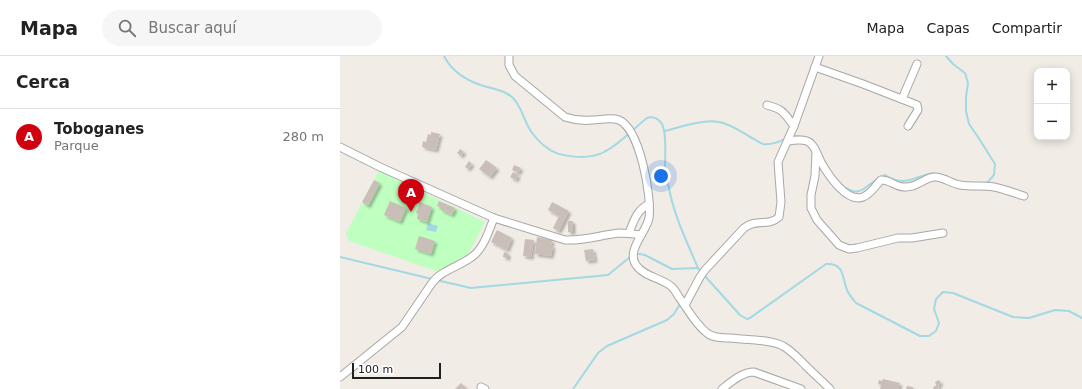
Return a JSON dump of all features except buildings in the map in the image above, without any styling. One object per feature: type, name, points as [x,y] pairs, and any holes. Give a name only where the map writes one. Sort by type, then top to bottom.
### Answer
[{"type":"street","points":[[509,56],[510,65],[515,76],[565,117],[572,120],[589,121],[612,119],[619,120],[626,126],[634,140],[642,160],[650,204],[649,219],[641,234],[633,259],[640,270],[672,287],[693,317],[707,333],[717,337],[771,342],[783,346],[793,353],[830,389]]},
{"type":"street","points":[[685,305],[705,270],[748,225],[755,222],[766,223],[779,217],[781,202],[778,162],[794,126],[820,56]]},
{"type":"street","points":[[902,99],[917,64]]},
{"type":"street","points":[[815,67],[917,105],[918,110],[908,126]]},
{"type":"street","points":[[767,105],[784,112],[794,126]]},
{"type":"street","points":[[788,141],[798,140],[808,142],[835,183],[846,193],[855,198],[863,197],[870,193],[881,180],[888,181],[902,188],[910,188],[928,178],[936,176],[960,185],[993,186],[1024,196]]},
{"type":"street","points":[[340,146],[380,167],[494,218],[565,240],[576,240],[617,233],[641,234]]},
{"type":"street","points":[[816,153],[811,208],[818,220],[839,246],[849,249],[898,238],[912,238],[943,233]]},
{"type":"street","points":[[629,233],[637,214],[642,207],[650,204]]},
{"type":"street","points":[[340,377],[402,327],[434,280],[474,256],[482,245],[494,218]]},
{"type":"street","points":[[722,389],[749,372],[754,372],[778,385],[801,389]]},
{"type":"green space","points":[[379,171],[485,222],[468,254],[439,272],[349,241],[346,233]]},
{"type":"water","points":[[428,223],[438,226],[436,232],[426,230]]},
{"type":"waterway","points":[[444,56],[447,62],[462,76],[480,85],[503,92],[512,97],[519,106],[530,130],[544,146],[558,154],[574,157],[598,155],[616,145],[647,118],[654,117],[659,120],[665,133],[665,167],[674,209],[681,229],[701,272]]},
{"type":"waterway","points":[[946,56],[953,64],[965,73],[968,83],[966,111],[969,124],[995,164],[994,175],[987,183],[985,183]]},
{"type":"waterway","points":[[665,131],[692,124],[713,121],[732,126],[763,144],[775,143],[786,138]]},
{"type":"waterway","points":[[794,136],[805,137]]},
{"type":"waterway","points":[[844,187],[849,190],[858,191],[885,175],[903,181],[931,173],[940,175]]},
{"type":"waterway","points":[[639,254],[645,255],[672,269],[698,268]]},
{"type":"waterway","points":[[340,257],[432,279]]},
{"type":"waterway","points":[[436,280],[471,288],[608,275],[630,257]]},
{"type":"waterway","points":[[704,275],[740,315],[747,319],[826,264],[832,264],[840,269],[848,292],[856,303],[920,336],[929,336],[936,331],[939,323],[934,309],[936,299],[943,292],[953,293],[1013,317],[1029,318],[1055,310],[1069,311],[1082,318]]},
{"type":"waterway","points":[[573,389],[598,353],[607,346],[667,320],[674,314],[680,304]]},
{"type":"place","name":"Toboganes","points":[[411,212]]}]
